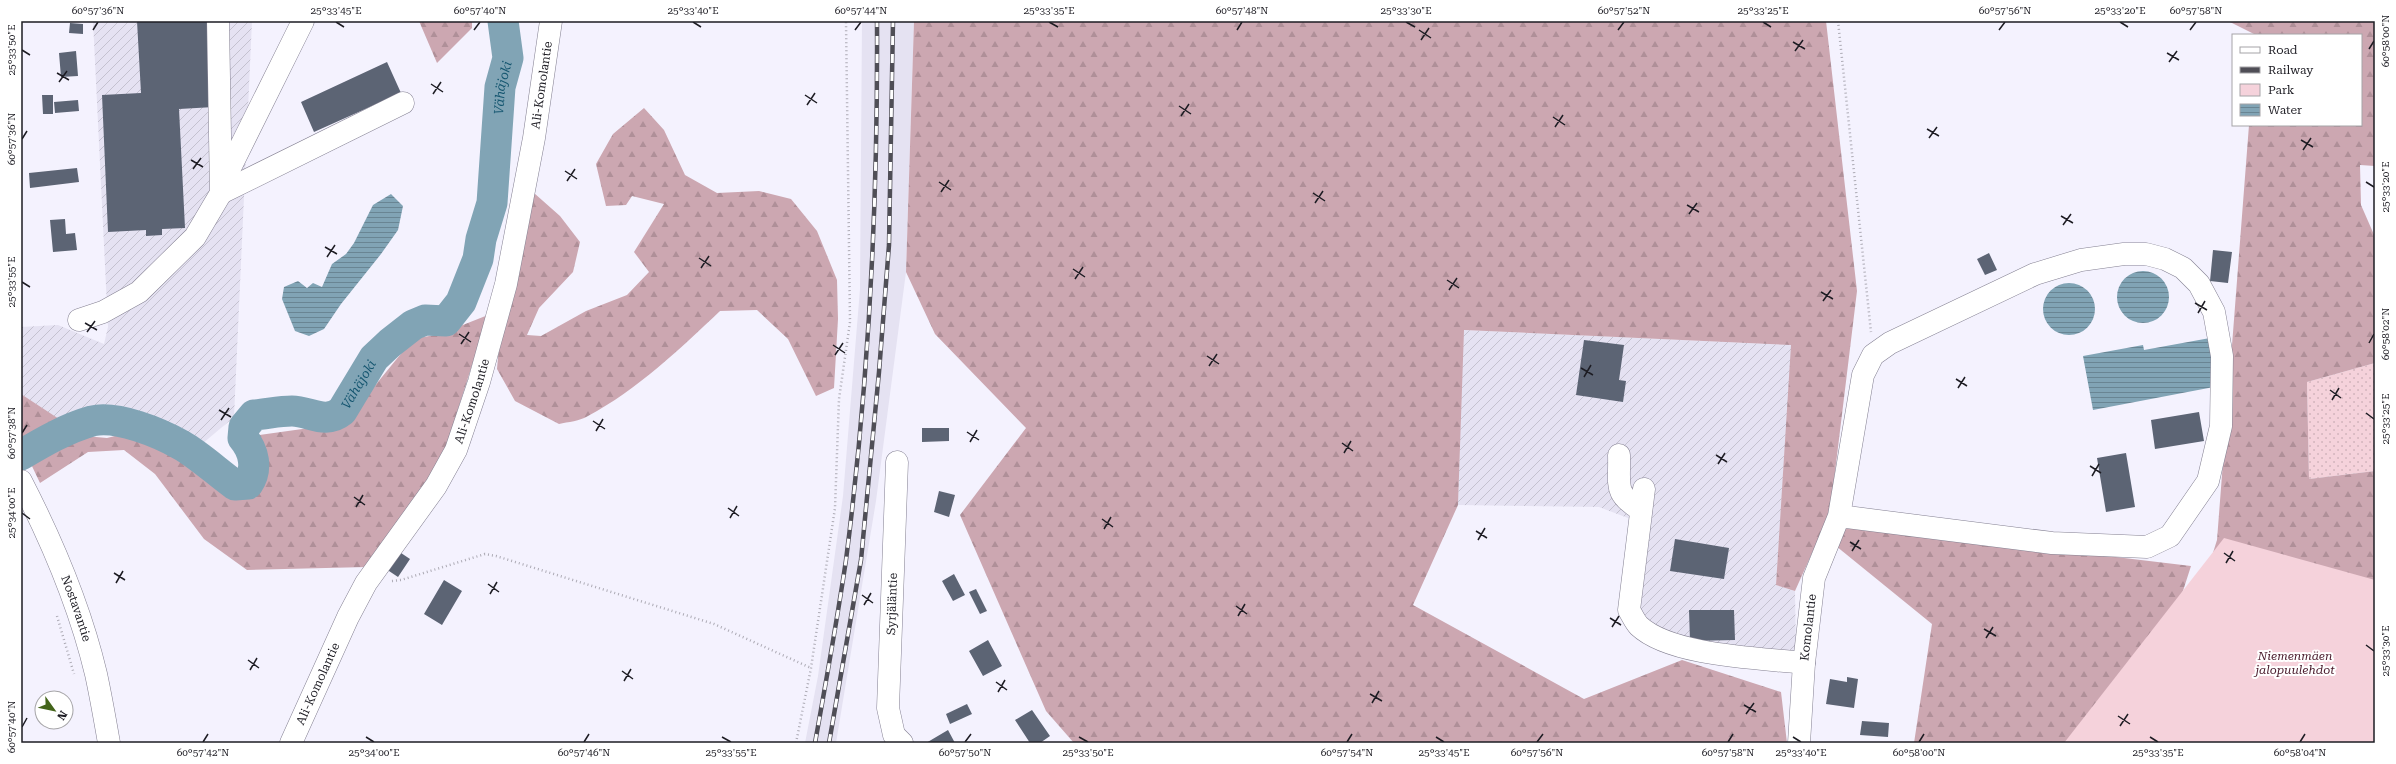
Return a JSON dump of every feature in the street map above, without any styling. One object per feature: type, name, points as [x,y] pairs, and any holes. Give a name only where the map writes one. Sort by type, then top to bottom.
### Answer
[{"type":"street","points":[[218,21],[221,189]]},
{"type":"street","points":[[79,320],[102,312],[139,292],[195,237],[221,189],[303,21]]},
{"type":"street","name":"Ali-Komolantie","points":[[291,743],[348,617],[366,583],[436,486],[456,450],[476,389],[506,284],[534,138],[551,21]]},
{"type":"street","points":[[221,189],[403,103]]},
{"type":"street","points":[[1839,516],[2052,543],[2147,547],[2170,536],[2208,481],[2221,426],[2222,356],[2214,312],[2199,284],[2184,268],[2165,259],[2146,254],[2124,254],[2081,260],[2035,274],[1890,343],[1873,355]]},
{"type":"street","name":"Komolantie","points":[[1800,743],[1804,663],[1814,578],[1839,516],[1863,375],[1873,355]]},
{"type":"street","points":[[1619,455],[1620,493],[1626,501],[1641,510]]},
{"type":"street","name":"Syrjäläntie","points":[[897,462],[888,708],[894,736],[902,743]]},
{"type":"street","name":"Nostavantie","points":[[21,482],[47,531],[74,602],[96,674],[109,743]]},
{"type":"street","points":[[1644,489],[1629,610],[1638,626],[1662,640],[1692,650],[1804,663]]},
{"type":"path","points":[[796,743],[810,668],[835,508],[838,399],[850,322],[846,21]]},
{"type":"path","points":[[1838,21],[1873,355]]},
{"type":"path","points":[[366,583],[402,580],[485,554],[496,556],[714,624],[810,668]]},
{"type":"path","points":[[55,610],[74,675]]},
{"type":"shaded area","points":[[93,21],[252,21],[234,417],[202,444],[105,408],[66,424],[21,394],[21,327],[58,325],[104,344],[108,327]]},
{"type":"shaded area","points":[[862,21],[914,21],[906,272],[876,501],[836,743],[805,743],[818,676],[843,496],[860,289]]},
{"type":"shaded area","points":[[1463,330],[1792,345],[1776,585],[1795,591],[1796,653],[1692,645],[1664,636],[1635,611],[1649,526],[1599,507],[1458,505]]},
{"type":"green space","points":[[419,21],[472,21],[472,28],[437,63]]},
{"type":"green space","points":[[914,21],[1826,21],[1857,291],[1830,513],[1795,591],[1776,585],[1791,345],[1464,330],[1458,505],[1413,605],[1584,699],[1682,660],[1781,692],[1787,743],[1074,743],[1046,711],[960,515],[1026,428],[935,334],[906,272]]},
{"type":"green space","points":[[2228,21],[2375,21],[2375,166],[2360,165],[2361,205],[2375,237],[2375,363],[2307,382],[2309,479],[2375,471],[2375,743],[2153,743],[2217,540],[2249,126],[2362,126],[2362,34],[2254,34]]},
{"type":"green space","points":[[644,108],[664,130],[685,175],[717,193],[759,191],[791,199],[817,231],[837,280],[838,319],[834,388],[816,396],[788,339],[757,310],[720,311],[674,354],[641,381],[606,406],[585,418],[559,424],[515,401],[497,369],[501,323],[534,193],[560,216],[580,242],[573,272],[539,308],[527,335],[541,336],[586,311],[627,295],[649,272],[634,252],[664,204],[632,196],[626,205],[606,206],[596,164],[613,134]]},
{"type":"green space","points":[[488,315],[445,450],[430,483],[367,567],[247,570],[204,539],[155,474],[124,450],[88,452],[40,483],[21,443],[21,394],[85,436],[107,438],[123,434],[168,452],[217,482],[240,492],[258,481],[258,461],[253,436],[338,424],[364,399],[413,339],[440,334]]},
{"type":"green space","points":[[2375,363],[2375,471],[2309,479],[2307,382]]},
{"type":"green space","points":[[1846,525],[2191,566],[2134,743],[1914,743],[1932,624],[1836,546]]},
{"type":"green space","name":"Niemenmäen jalopuulehdot","points":[[2224,538],[2375,580],[2375,743],[2064,743]]},
{"type":"water","points":[[391,194],[403,206],[398,230],[341,304],[324,329],[309,336],[295,331],[282,299],[284,287],[298,281],[307,288],[313,283],[322,287],[332,264],[346,254],[354,243],[373,205]]},
{"type":"water","points":[[2138,271],[2148,271],[2162,278],[2169,292],[2169,302],[2162,316],[2148,323],[2138,323],[2128,319],[2121,312],[2117,302],[2117,292],[2121,282],[2128,275]]},
{"type":"water","points":[[2064,283],[2074,283],[2088,290],[2095,304],[2095,314],[2088,328],[2074,335],[2064,335],[2054,331],[2047,324],[2043,314],[2043,304],[2047,294],[2054,287]]},
{"type":"water","points":[[2210,338],[2219,386],[2093,410],[2083,356],[2143,345],[2144,350]]},
{"type":"building","points":[[137,21],[210,21],[214,107],[179,109],[185,228],[162,229],[162,235],[146,236],[146,230],[108,232],[102,95],[141,93]]},
{"type":"building","points":[[70,23],[83,24],[83,34],[69,33]]},
{"type":"building","points":[[76,51],[78,76],[61,77],[59,53]]},
{"type":"building","points":[[387,62],[401,93],[314,132],[301,102]]},
{"type":"building","points":[[42,95],[53,95],[53,114],[43,114]]},
{"type":"building","points":[[78,100],[79,111],[55,113],[54,102]]},
{"type":"building","points":[[77,168],[79,182],[30,188],[29,173]]},
{"type":"building","points":[[65,219],[66,234],[75,233],[77,250],[53,252],[50,220]]},
{"type":"building","points":[[2213,250],[2232,252],[2228,283],[2210,281]]},
{"type":"building","points":[[1989,253],[1997,270],[1985,275],[1977,259]]},
{"type":"building","points":[[1584,340],[1624,345],[1619,380],[1626,381],[1623,402],[1576,395]]},
{"type":"building","points":[[2199,412],[2204,441],[2155,449],[2151,420]]},
{"type":"building","points":[[922,428],[949,428],[949,441],[922,442]]},
{"type":"building","points":[[2126,453],[2135,507],[2106,512],[2097,458]]},
{"type":"building","points":[[939,491],[955,495],[949,517],[934,512]]},
{"type":"building","points":[[1675,539],[1729,548],[1724,579],[1670,571]]},
{"type":"building","points":[[398,551],[410,559],[398,577],[386,569]]},
{"type":"building","points":[[954,574],[965,595],[953,601],[942,581]]},
{"type":"building","points":[[444,580],[462,591],[442,625],[424,614]]},
{"type":"building","points":[[976,589],[987,611],[980,614],[969,592]]},
{"type":"building","points":[[1689,610],[1734,610],[1735,640],[1690,641]]},
{"type":"building","points":[[988,640],[1002,666],[983,676],[969,651]]},
{"type":"building","points":[[1847,677],[1858,679],[1854,708],[1826,704],[1830,679],[1847,682]]},
{"type":"building","points":[[967,704],[972,714],[950,724],[946,714]]},
{"type":"building","points":[[1032,710],[1050,736],[1040,743],[1030,743],[1015,720]]},
{"type":"building","points":[[1862,721],[1889,723],[1888,737],[1860,735]]},
{"type":"building","points":[[948,730],[955,743],[926,743]]},
{"type":"waterway","name":"Vähäjoki","points":[[21,455],[73,427],[92,421],[114,421],[138,426],[162,435],[188,449],[235,485],[248,484],[254,466],[252,454],[243,438],[244,427],[254,415],[282,411],[299,412],[323,417],[336,415],[342,411],[374,358],[390,343],[413,325],[425,320],[446,321],[461,302],[478,259],[481,239],[492,203],[500,87],[508,58],[503,21]]},
{"type":"railway","points":[[815,743],[846,560],[861,426],[874,223],[877,21]]},
{"type":"railway","points":[[829,743],[861,560],[879,372],[889,245],[893,21]]}]
